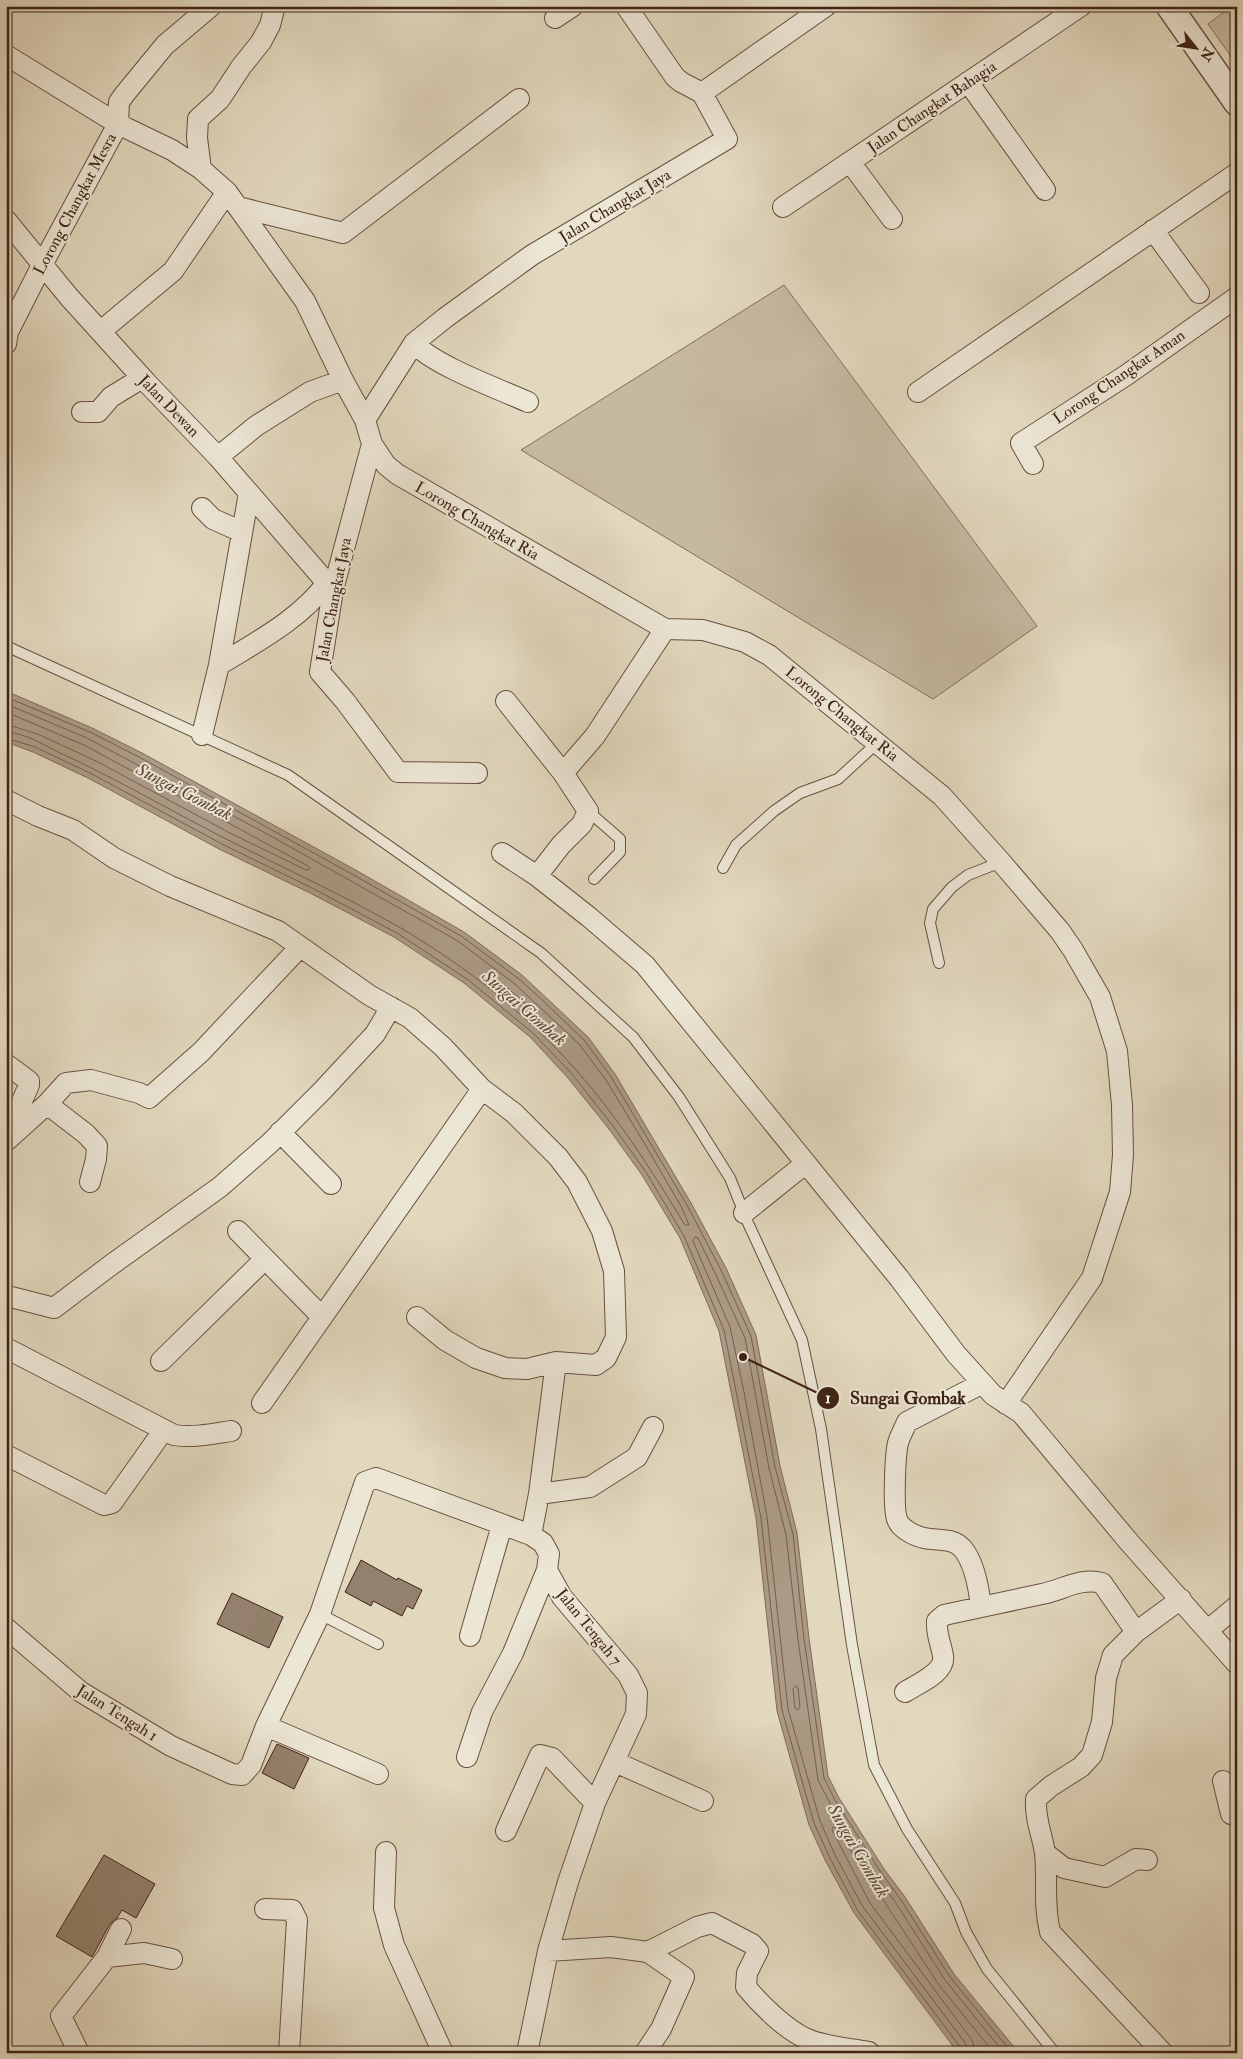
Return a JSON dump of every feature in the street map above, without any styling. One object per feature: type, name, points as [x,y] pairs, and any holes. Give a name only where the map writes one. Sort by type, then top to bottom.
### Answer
[{"type":"street","name":"Lorong Changkat Mesra","points":[[6,344],[8,332],[42,265],[118,124],[119,102],[165,45],[210,6]]},
{"type":"street","points":[[201,169],[196,138],[198,119],[220,99],[240,67],[261,42],[270,25],[275,6]]},
{"type":"street","points":[[554,18],[573,6]]},
{"type":"street","points":[[626,6],[676,77],[702,93],[826,6]]},
{"type":"street","name":"Jalan Changkat Bahagia","points":[[783,207],[1081,6]]},
{"type":"street","points":[[1168,6],[1237,103]]},
{"type":"street","name":"Lorong Changkat Ria","points":[[6,56],[118,124],[172,150],[201,169],[232,200],[305,301],[343,380],[365,420],[372,444],[386,465],[397,474],[665,629],[703,630],[745,642],[769,655],[942,796],[1060,931],[1100,997],[1117,1051],[1122,1105],[1123,1155],[1120,1192],[1092,1278],[1006,1404]]},
{"type":"street","points":[[968,82],[1045,190]]},
{"type":"street","name":"Jalan Changkat Jaya","points":[[365,420],[414,343],[445,318],[532,255],[727,139],[702,93]]},
{"type":"street","name":"Lorong Changkat Ria","points":[[232,200],[343,233],[519,99]]},
{"type":"street","points":[[850,162],[892,219]]},
{"type":"street","points":[[918,392],[1237,173]]},
{"type":"street","points":[[101,331],[173,272],[232,200]]},
{"type":"street","name":"Jalan Dewan","points":[[6,220],[42,265],[142,378],[218,457],[330,587]]},
{"type":"street","points":[[1153,230],[1199,293]]},
{"type":"street","name":"Lorong Changkat Aman","points":[[1032,464],[1021,443],[1125,376],[1237,297]]},
{"type":"street","points":[[414,343],[421,351],[455,369],[528,402]]},
{"type":"street","points":[[82,412],[98,412],[111,397],[142,378]]},
{"type":"street","points":[[218,457],[256,426],[310,392],[343,380]]},
{"type":"street","name":"Jalan Changkat Jaya","points":[[372,444],[330,587],[320,672],[345,701],[398,772],[478,772]]},
{"type":"street","points":[[202,735],[219,665],[249,492]]},
{"type":"street","points":[[202,508],[213,519],[242,532]]},
{"type":"street","points":[[219,665],[278,630],[330,587]]},
{"type":"street","points":[[563,773],[595,736],[665,629]]},
{"type":"street","points":[[506,700],[563,773],[588,811],[582,824],[561,845],[537,876]]},
{"type":"street","points":[[6,800],[38,816],[73,830],[114,858],[170,886],[278,931],[369,995],[410,1018],[443,1047],[482,1089],[514,1113],[558,1157],[577,1182],[602,1231],[614,1271],[616,1337],[606,1358],[596,1365],[556,1362],[527,1369],[505,1368],[476,1358],[445,1340],[417,1317]]},
{"type":"street","points":[[502,853],[537,876],[645,965],[899,1278],[981,1384],[1026,1419],[1237,1664]]},
{"type":"street","points":[[6,1140],[47,1104],[66,1083],[90,1080],[139,1093],[149,1098],[201,1052],[300,947]]},
{"type":"street","points":[[6,1300],[11,1297],[54,1308],[220,1187],[280,1132],[375,1034],[390,1007]]},
{"type":"street","points":[[6,1064],[29,1081],[29,1085],[6,1140]]},
{"type":"street","points":[[262,1403],[482,1089]]},
{"type":"street","points":[[47,1104],[86,1134],[98,1146],[90,1182]]},
{"type":"street","points":[[280,1132],[331,1184]]},
{"type":"street","points":[[744,1213],[805,1164]]},
{"type":"street","points":[[238,1231],[322,1317]]},
{"type":"street","points":[[161,1361],[265,1259]]},
{"type":"street","points":[[6,1348],[163,1431],[185,1437],[231,1431]]},
{"type":"street","points":[[531,1535],[539,1494],[556,1362]]},
{"type":"street","points":[[981,1384],[907,1422],[898,1443],[894,1508],[897,1521],[908,1531],[924,1538],[948,1539],[963,1549],[972,1567],[980,1592],[981,1607]]},
{"type":"street","points":[[539,1494],[590,1486],[637,1458],[653,1427]]},
{"type":"street","points":[[6,1455],[104,1505],[112,1503],[163,1431]]},
{"type":"street","name":"Jalan Tengah 7","points":[[242,1775],[251,1765],[266,1726],[320,1614],[365,1482],[376,1478],[531,1535],[543,1543],[549,1554],[547,1570],[562,1597],[628,1675],[637,1693],[636,1714],[595,1803],[548,1951],[527,2053]]},
{"type":"street","points":[[470,1636],[502,1525]]},
{"type":"street","points":[[467,1757],[482,1712],[512,1653],[547,1570]]},
{"type":"street","points":[[906,1692],[943,1665],[943,1657],[936,1633],[937,1621],[944,1615],[1045,1594],[1072,1583],[1091,1580],[1102,1583],[1136,1632]]},
{"type":"street","points":[[1163,2053],[1050,1932],[1045,1912],[1045,1853],[1035,1814],[1036,1799],[1051,1786],[1081,1768],[1092,1755],[1102,1722],[1106,1678],[1113,1655],[1136,1632],[1181,1599]]},
{"type":"street","points":[[1208,1630],[1237,1606]]},
{"type":"street","name":"Jalan Tengah 1","points":[[6,1628],[81,1692],[171,1746],[232,1774],[242,1775]]},
{"type":"street","points":[[266,1726],[378,1774]]},
{"type":"street","points":[[506,1831],[540,1755],[552,1758],[595,1803]]},
{"type":"street","points":[[615,1762],[703,1801]]},
{"type":"street","points":[[1223,1780],[1231,1814],[1237,1813]]},
{"type":"street","points":[[386,1852],[384,1908],[394,1945],[442,2053]]},
{"type":"street","points":[[1045,1853],[1064,1868],[1105,1877],[1136,1859],[1147,1860]]},
{"type":"street","points":[[265,1909],[292,1910],[297,1920],[289,2053]]},
{"type":"street","points":[[648,1952],[697,1927],[712,1923],[726,1929],[752,1944],[758,1951],[747,1974],[746,1987],[781,2022],[803,2038],[820,2044],[870,2052]]},
{"type":"street","points":[[79,2053],[61,2016],[107,1957],[121,1929]]},
{"type":"street","points":[[548,1951],[611,1947],[648,1952],[684,1977],[661,2029],[645,2053]]},
{"type":"street","points":[[107,1957],[144,1953],[172,1959]]},
{"type":"lane","points":[[6,646],[288,775],[541,953],[633,1037],[684,1105],[730,1178],[802,1340],[821,1429],[852,1644],[874,1765],[907,1829],[955,1903],[966,1932],[988,1969],[1055,2053]]},
{"type":"lane","points":[[723,868],[736,845],[774,811],[800,793],[838,779],[877,743]]},
{"type":"lane","points":[[588,811],[620,839],[620,852],[594,879]]},
{"type":"lane","points":[[939,962],[930,923],[934,909],[952,888],[968,875],[1001,862]]},
{"type":"lane","points":[[320,1614],[378,1644]]},
{"type":"shaded area","points":[[1232,6],[1237,6],[1237,65],[1208,24]]},
{"type":"shaded area","points":[[784,285],[1037,626],[933,699],[521,450]]},
{"type":"water","name":"Sungai Gombak","points":[[6,691],[92,728],[142,753],[352,868],[464,932],[522,975],[588,1037],[615,1074],[691,1203],[726,1268],[756,1335],[780,1466],[797,1533],[828,1776],[839,1798],[884,1869],[905,1897],[954,1974],[1019,2053],[958,2053],[854,1913],[825,1860],[809,1825],[777,1711],[756,1518],[719,1331],[680,1238],[642,1175],[609,1129],[568,1078],[530,1037],[464,983],[394,937],[310,893],[219,849],[90,779],[33,752],[6,742]]},
{"type":"building","points":[[361,1560],[397,1580],[398,1578],[422,1590],[413,1609],[407,1606],[402,1616],[373,1601],[371,1606],[345,1592]]},
{"type":"building","points":[[232,1593],[283,1617],[269,1648],[217,1624]]},
{"type":"building","points":[[277,1744],[309,1758],[294,1789],[262,1773]]},
{"type":"building","points":[[104,1855],[155,1884],[136,1918],[122,1910],[110,1924],[92,1957],[56,1936]]},
{"type":"place","name":"Sungai Gombak","points":[[743,1357]]}]
